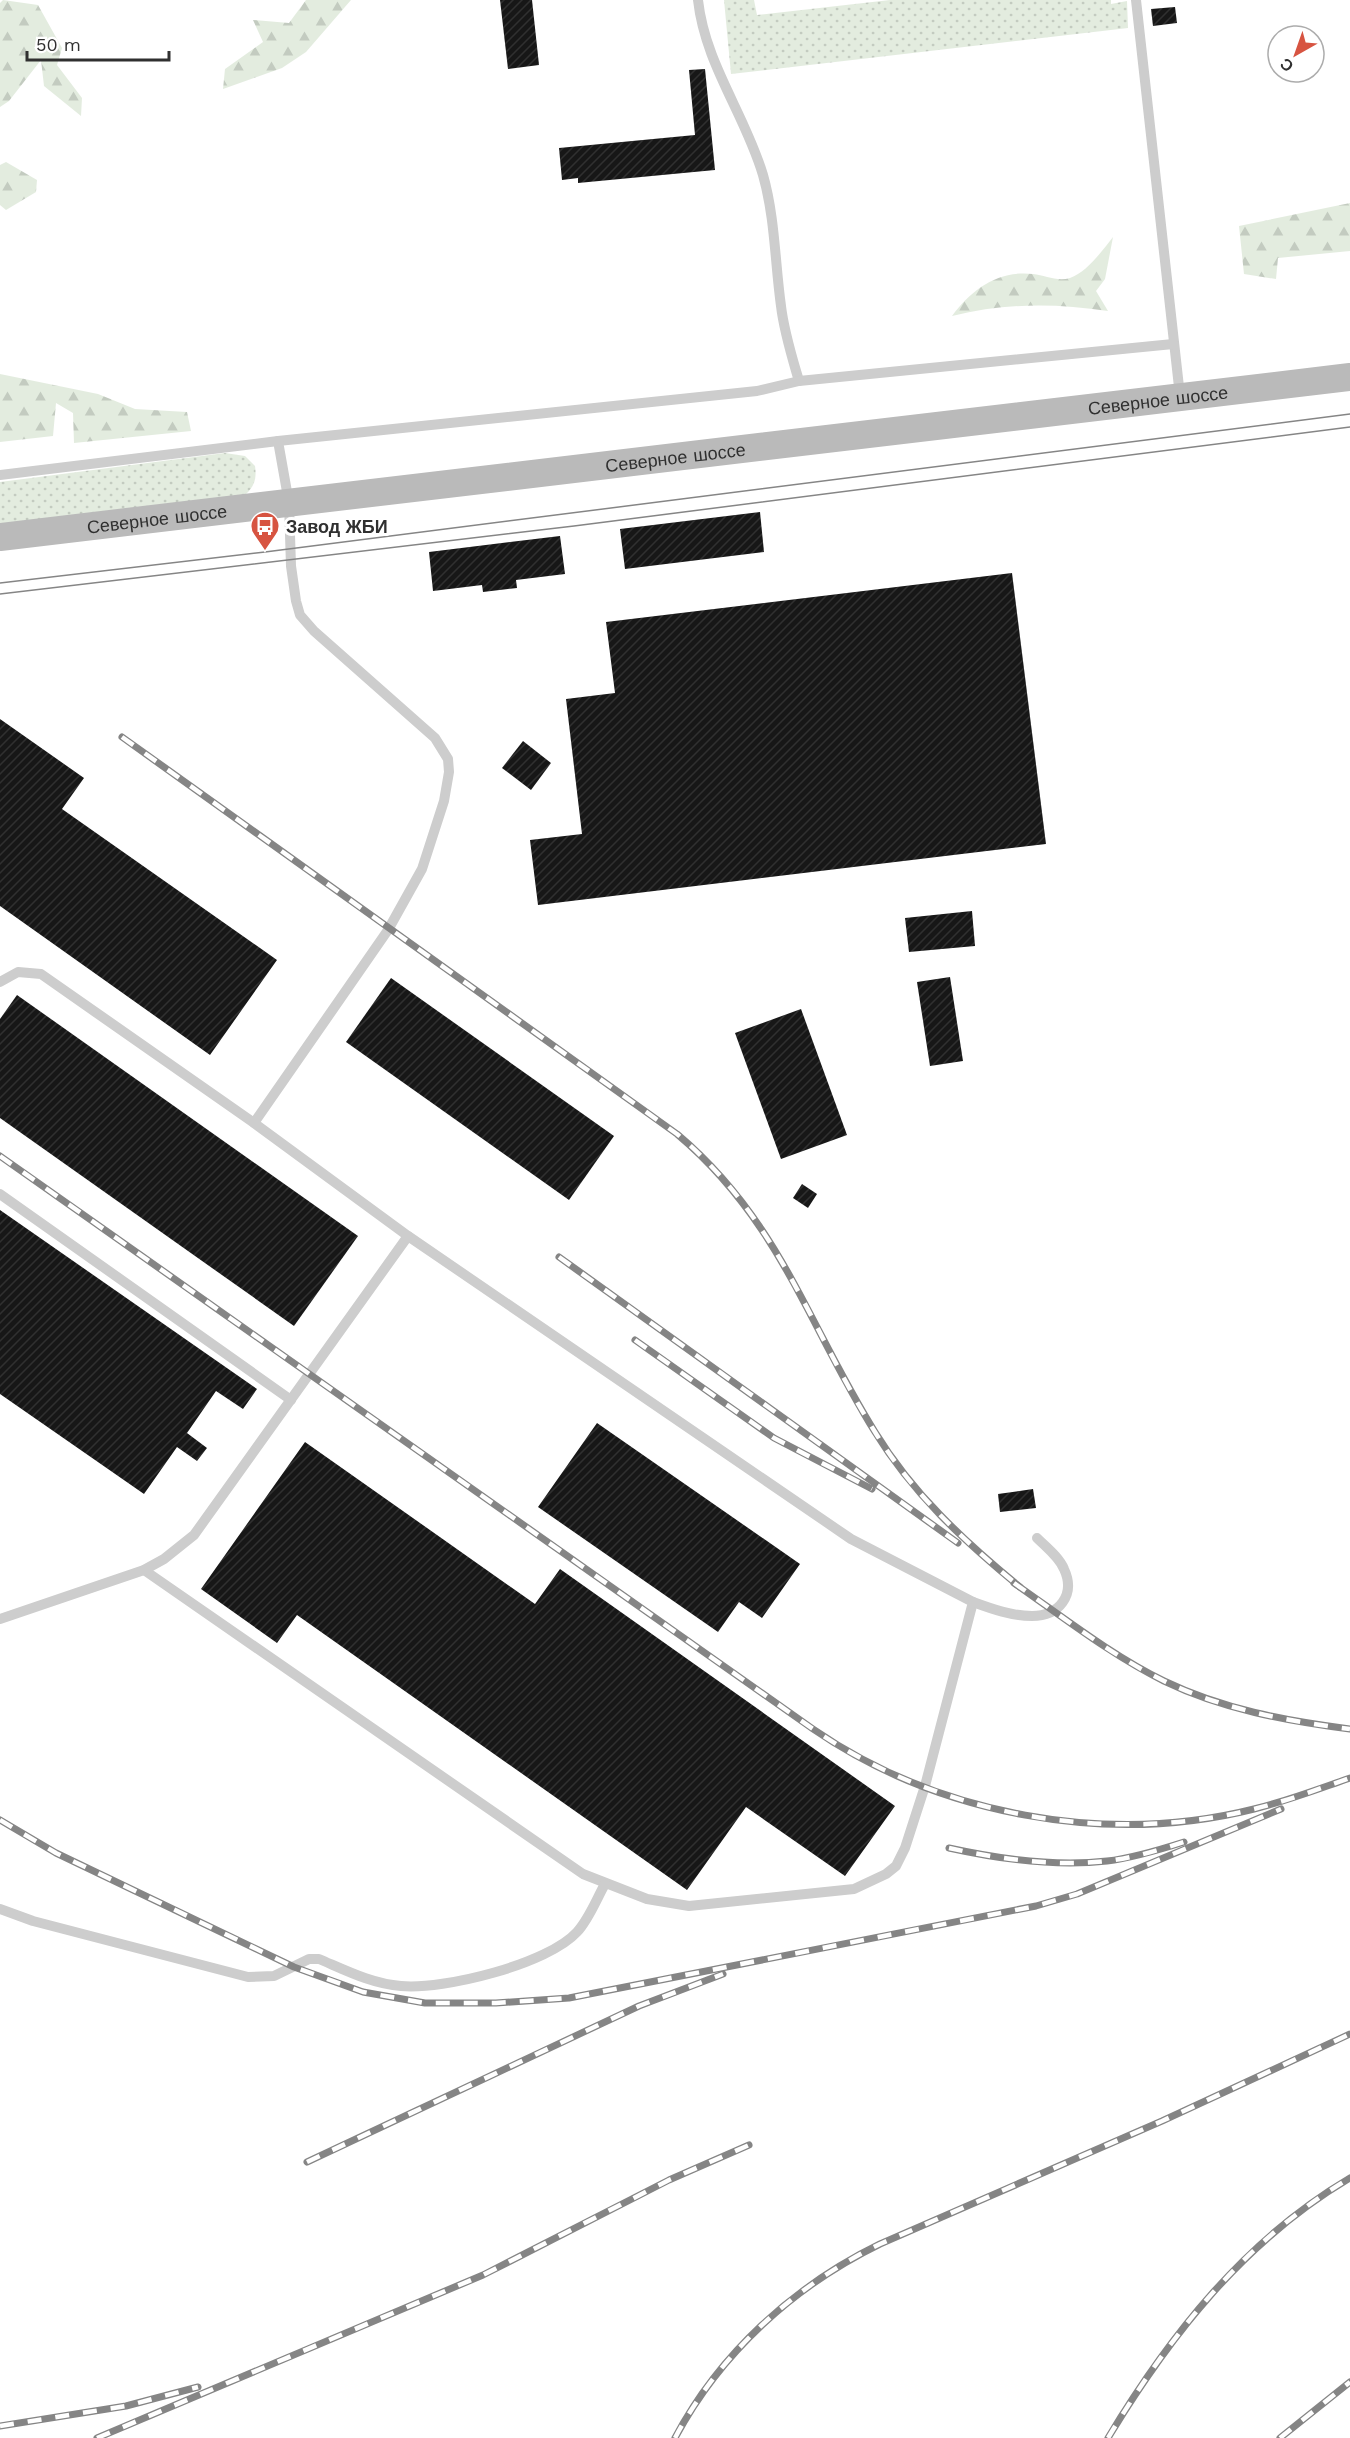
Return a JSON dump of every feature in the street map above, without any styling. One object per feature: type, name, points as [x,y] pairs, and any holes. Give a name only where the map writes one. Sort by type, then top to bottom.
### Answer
[{"type":"main road","name":"Северное шоссе","points":[[0,537],[1350,377]]},
{"type":"lane","points":[[698,0],[703,34],[709,51],[746,126],[764,177],[781,309],[800,381]]},
{"type":"lane","points":[[1136,0],[1180,396]]},
{"type":"lane","points":[[0,475],[278,441],[757,391],[800,381],[1173,344]]},
{"type":"lane","points":[[254,1124],[388,930],[410,892],[431,844],[444,801],[449,772],[448,759],[435,738],[314,631],[300,615],[291,566],[289,503],[278,441]]},
{"type":"lane","points":[[0,982],[18,972],[41,974],[408,1236],[851,1539],[973,1602],[1002,1612],[1030,1616],[1054,1611],[1067,1598],[1068,1590],[1064,1569],[1037,1538]]},
{"type":"lane","points":[[0,1194],[291,1401]]},
{"type":"lane","points":[[0,1619],[144,1569],[164,1559],[194,1536],[408,1236]]},
{"type":"lane","points":[[144,1569],[556,1858],[605,1884],[668,1904],[712,1906],[854,1889],[886,1874],[902,1857],[925,1786],[973,1602]]},
{"type":"lane","points":[[0,1909],[33,1921],[248,1977],[274,1976],[309,1959],[319,1959],[379,1982],[401,1986],[429,1986],[458,1983],[496,1971],[525,1961],[565,1941],[583,1924],[605,1884]]},
{"type":"green space","points":[[3,0],[38,5],[62,48],[57,65],[82,98],[81,116],[44,86],[41,60],[9,101],[0,107],[0,3]]},
{"type":"green space","points":[[306,0],[351,0],[306,52],[282,68],[223,89],[225,69],[263,42],[253,20],[289,23]]},
{"type":"green space","points":[[724,0],[754,0],[757,15],[890,0],[1111,0],[1111,4],[1127,1],[1128,28],[731,74]]},
{"type":"green space","points":[[6,162],[37,180],[36,192],[6,210],[0,205],[0,165]]},
{"type":"green space","points":[[1350,203],[1350,251],[1278,258],[1276,279],[1244,274],[1239,226]]},
{"type":"green space","points":[[1113,237],[1105,279],[1096,291],[1108,311],[1030,306],[991,309],[952,316],[968,297],[997,278],[1020,274],[1070,278],[1094,260]]},
{"type":"green space","points":[[0,374],[98,394],[135,409],[187,412],[191,431],[74,443],[73,413],[56,403],[53,436],[0,442]]},
{"type":"green space","points":[[225,453],[245,456],[255,466],[254,483],[243,497],[0,526],[0,482]]},
{"type":"building","points":[[500,0],[532,0],[539,65],[508,69]]},
{"type":"building","points":[[1175,7],[1177,23],[1153,26],[1151,9]]},
{"type":"building","points":[[705,69],[715,170],[578,183],[578,178],[562,180],[559,148],[695,135],[689,70]]},
{"type":"building","points":[[760,512],[764,552],[625,569],[620,529]]},
{"type":"building","points":[[560,536],[565,574],[516,580],[517,588],[483,592],[482,585],[433,591],[429,552]]},
{"type":"building","points":[[1012,573],[1046,844],[538,905],[530,840],[582,834],[566,699],[615,693],[606,622]]},
{"type":"building","points":[[0,719],[84,778],[62,809],[277,960],[210,1055],[0,906]]},
{"type":"building","points":[[523,741],[551,763],[531,790],[502,768]]},
{"type":"building","points":[[972,911],[975,946],[909,952],[905,918]]},
{"type":"building","points":[[950,977],[963,1061],[930,1066],[917,982]]},
{"type":"building","points":[[391,978],[614,1136],[569,1200],[346,1042]]},
{"type":"building","points":[[17,995],[358,1236],[294,1326],[0,1118],[0,1019]]},
{"type":"building","points":[[801,1009],[847,1135],[781,1159],[735,1033]]},
{"type":"building","points":[[802,1184],[817,1194],[808,1208],[793,1198]]},
{"type":"building","points":[[0,1210],[257,1389],[243,1409],[216,1391],[187,1433],[207,1448],[197,1461],[177,1447],[144,1494],[0,1394]]},
{"type":"building","points":[[597,1423],[800,1564],[762,1618],[739,1602],[718,1632],[538,1507]]},
{"type":"building","points":[[305,1442],[535,1604],[560,1569],[895,1806],[845,1876],[746,1807],[687,1890],[297,1615],[277,1643],[201,1589]]},
{"type":"building","points":[[1033,1489],[1036,1508],[1000,1512],[998,1494]]},
{"type":"tram line","points":[[0,583],[265,552],[1350,414]]},
{"type":"tram line","points":[[0,594],[574,526],[1350,427]]},
{"type":"railway","points":[[122,737],[677,1134],[712,1167],[742,1202],[767,1238],[851,1391],[890,1455],[941,1516],[1020,1587]]},
{"type":"railway","points":[[0,1156],[813,1729],[862,1759],[914,1783],[969,1802],[1025,1815],[1083,1823],[1141,1824],[1198,1820],[1254,1809],[1350,1778]]},
{"type":"railway","points":[[559,1257],[958,1543]]},
{"type":"railway","points":[[635,1340],[774,1438],[872,1489]]},
{"type":"railway","points":[[1014,1583],[1125,1660],[1186,1691],[1255,1712],[1350,1729]]},
{"type":"railway","points":[[0,1820],[56,1853],[294,1967],[363,1992],[425,2003],[496,2003],[569,1998],[1036,1906],[1077,1894],[1281,1809]]},
{"type":"railway","points":[[949,1848],[1028,1861],[1088,1863],[1126,1858],[1184,1842]]},
{"type":"railway","points":[[307,2162],[639,2006],[723,1974]]},
{"type":"railway","points":[[675,2438],[693,2407],[737,2350],[789,2301],[848,2261],[880,2244],[1162,2121],[1350,2034]]},
{"type":"railway","points":[[97,2438],[483,2275],[669,2180],[749,2145]]},
{"type":"railway","points":[[1108,2438],[1157,2363],[1213,2293],[1277,2230],[1350,2178]]},
{"type":"railway","points":[[1280,2438],[1350,2382]]},
{"type":"railway","points":[[0,2426],[126,2406],[198,2387]]},
{"type":"place","name":"Завод ЖБИ","points":[[265,552]]}]
